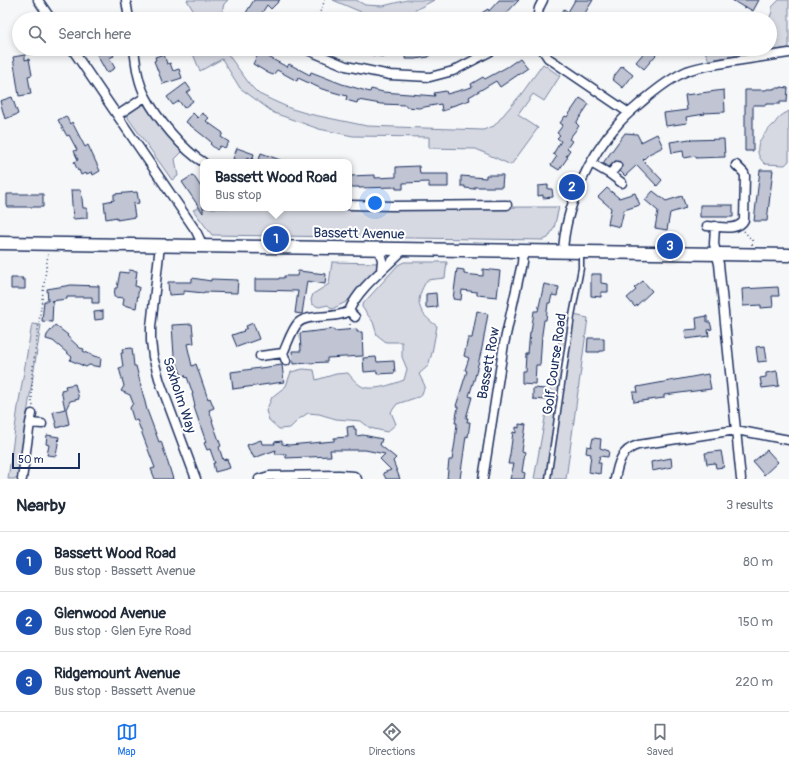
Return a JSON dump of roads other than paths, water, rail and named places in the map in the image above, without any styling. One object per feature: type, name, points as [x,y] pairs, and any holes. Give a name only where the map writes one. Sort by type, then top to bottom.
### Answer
[{"type":"main road","name":"Bassett Avenue","points":[[0,243],[789,255]]},
{"type":"street","points":[[38,0],[46,12]]},
{"type":"street","points":[[126,0],[128,12]]},
{"type":"street","points":[[538,12],[543,0]]},
{"type":"street","points":[[777,55],[789,53]]},
{"type":"street","points":[[77,56],[196,231],[203,246]]},
{"type":"street","points":[[135,56],[145,97],[174,136],[200,160]]},
{"type":"street","points":[[322,56],[346,66],[390,75],[430,77],[453,71],[482,56]]},
{"type":"street","points":[[547,56],[629,113]]},
{"type":"street","points":[[563,252],[565,228],[579,186],[591,163],[606,140],[629,113],[655,90],[688,71],[704,66],[769,56]]},
{"type":"street","points":[[118,115],[145,97]]},
{"type":"street","points":[[591,163],[622,183]]},
{"type":"street","points":[[736,165],[744,173],[744,220],[742,224],[737,227],[711,226],[716,254],[720,264],[741,479]]},
{"type":"street","points":[[610,174],[617,166]]},
{"type":"street","points":[[352,205],[507,205]]},
{"type":"street","name":"Saxholm Way","points":[[160,245],[151,327],[153,357],[160,382],[196,479]]},
{"type":"street","points":[[379,249],[382,260],[381,271]]},
{"type":"street","points":[[286,361],[283,353],[298,323],[304,319],[340,316],[352,317],[352,305],[381,271],[404,249]]},
{"type":"street","name":"Bassett Row","points":[[483,479],[504,344],[522,263],[523,251]]},
{"type":"street","points":[[260,356],[283,353]]},
{"type":"street","points":[[22,479],[32,414],[42,424]]},
{"type":"street","points":[[615,479],[621,460],[626,451],[632,447],[736,430],[789,440]]},
{"type":"street","points":[[259,479],[269,476],[339,475],[354,476],[357,479]]},
{"type":"lane","name":"Golf Course Road","points":[[548,479],[572,316],[581,268],[581,252]]},
{"type":"place","name":"Glenwood Avenue","points":[[572,187]]},
{"type":"place","name":"Bassett Wood Road","points":[[276,239]]},
{"type":"place","name":"Ridgemount Avenue","points":[[670,246]]}]
